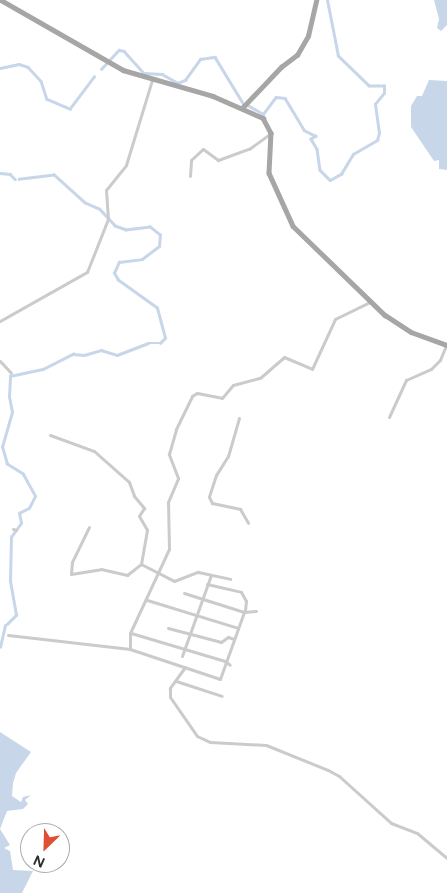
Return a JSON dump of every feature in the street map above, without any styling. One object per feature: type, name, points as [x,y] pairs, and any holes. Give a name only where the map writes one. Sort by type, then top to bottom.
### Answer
[{"type":"main road","points":[[1,0],[37,18],[109,62],[152,80],[242,108],[263,118],[271,133],[268,170],[287,217],[370,302],[404,328],[446,345]]},
{"type":"main road","points":[[242,108],[281,67],[297,55],[308,36],[316,0]]},
{"type":"street","points":[[0,321],[84,276],[108,217],[106,190],[126,165],[152,80]]},
{"type":"street","points":[[190,176],[192,160],[204,149],[218,160],[249,149],[271,133]]},
{"type":"street","points":[[130,649],[130,633],[169,549],[168,502],[178,478],[170,457],[170,448],[192,396],[203,393],[222,398],[233,385],[260,378],[284,357],[312,369],[335,319],[370,302]]},
{"type":"street","points":[[389,417],[406,380],[431,369],[440,360],[446,345]]},
{"type":"street","points":[[0,361],[11,373]]},
{"type":"street","points":[[239,418],[228,456],[216,475],[209,497],[210,502],[240,509],[248,523]]},
{"type":"street","points":[[50,435],[94,451],[129,482],[134,496],[144,508],[139,516],[147,530],[141,564],[127,575],[101,569],[71,574],[77,546],[89,527]]},
{"type":"street","points":[[141,564],[174,581],[198,572],[230,579]]},
{"type":"street","points":[[182,656],[211,574]]},
{"type":"street","points":[[8,635],[130,649],[145,656],[220,679],[228,664],[234,639],[245,612],[246,601],[241,592],[207,584]]},
{"type":"street","points":[[184,593],[245,612],[256,611]]},
{"type":"street","points":[[146,600],[238,628]]},
{"type":"street","points":[[168,628],[224,643],[228,637],[234,639]]},
{"type":"street","points":[[130,633],[228,664]]},
{"type":"street","points":[[185,667],[170,688],[171,702],[197,736],[210,742],[266,745],[328,770],[340,776],[391,823],[417,834],[447,858]]},
{"type":"street","points":[[176,681],[222,696]]},
{"type":"water","points":[[434,0],[447,0],[447,25],[441,31],[437,28],[439,19]]},
{"type":"water","points":[[429,80],[447,81],[447,170],[439,169],[439,160],[434,161],[411,127],[411,106],[417,96],[422,96]]},
{"type":"water","points":[[0,732],[31,752],[16,773],[12,796],[21,802],[23,797],[31,795],[25,800],[28,804],[23,809],[7,811],[0,829]]},
{"type":"water","points":[[0,829],[10,845],[4,848],[10,851],[13,870],[20,870],[20,873],[32,873],[22,893],[0,893]]},
{"type":"waterway","points":[[246,104],[263,114],[276,97],[285,98],[304,130],[316,136],[311,139],[317,149],[320,170],[330,180],[341,174],[353,154],[377,140],[379,133],[375,104],[384,93],[384,86],[369,86],[338,56],[327,0]]},
{"type":"waterway","points":[[101,69],[119,50],[124,51],[144,73],[162,74],[178,83],[185,80],[200,59],[215,57],[243,103]]},
{"type":"waterway","points":[[0,68],[19,64],[28,67],[41,81],[47,99],[70,109]]},
{"type":"waterway","points":[[71,107],[94,77]]},
{"type":"waterway","points":[[0,173],[10,174],[15,179]]},
{"type":"waterway","points":[[7,624],[16,615],[10,581],[11,537],[21,523],[19,513],[29,508],[35,496],[23,474],[7,464],[2,447],[12,412],[9,397],[10,376],[43,369],[73,354],[84,355],[101,350],[117,355],[148,343],[160,343],[165,338],[157,308],[118,280],[114,273],[119,262],[142,259],[159,246],[160,235],[150,227],[126,230],[115,226],[99,209],[85,203],[54,175],[19,179]]},
{"type":"waterway","points":[[0,647],[5,626]]}]
